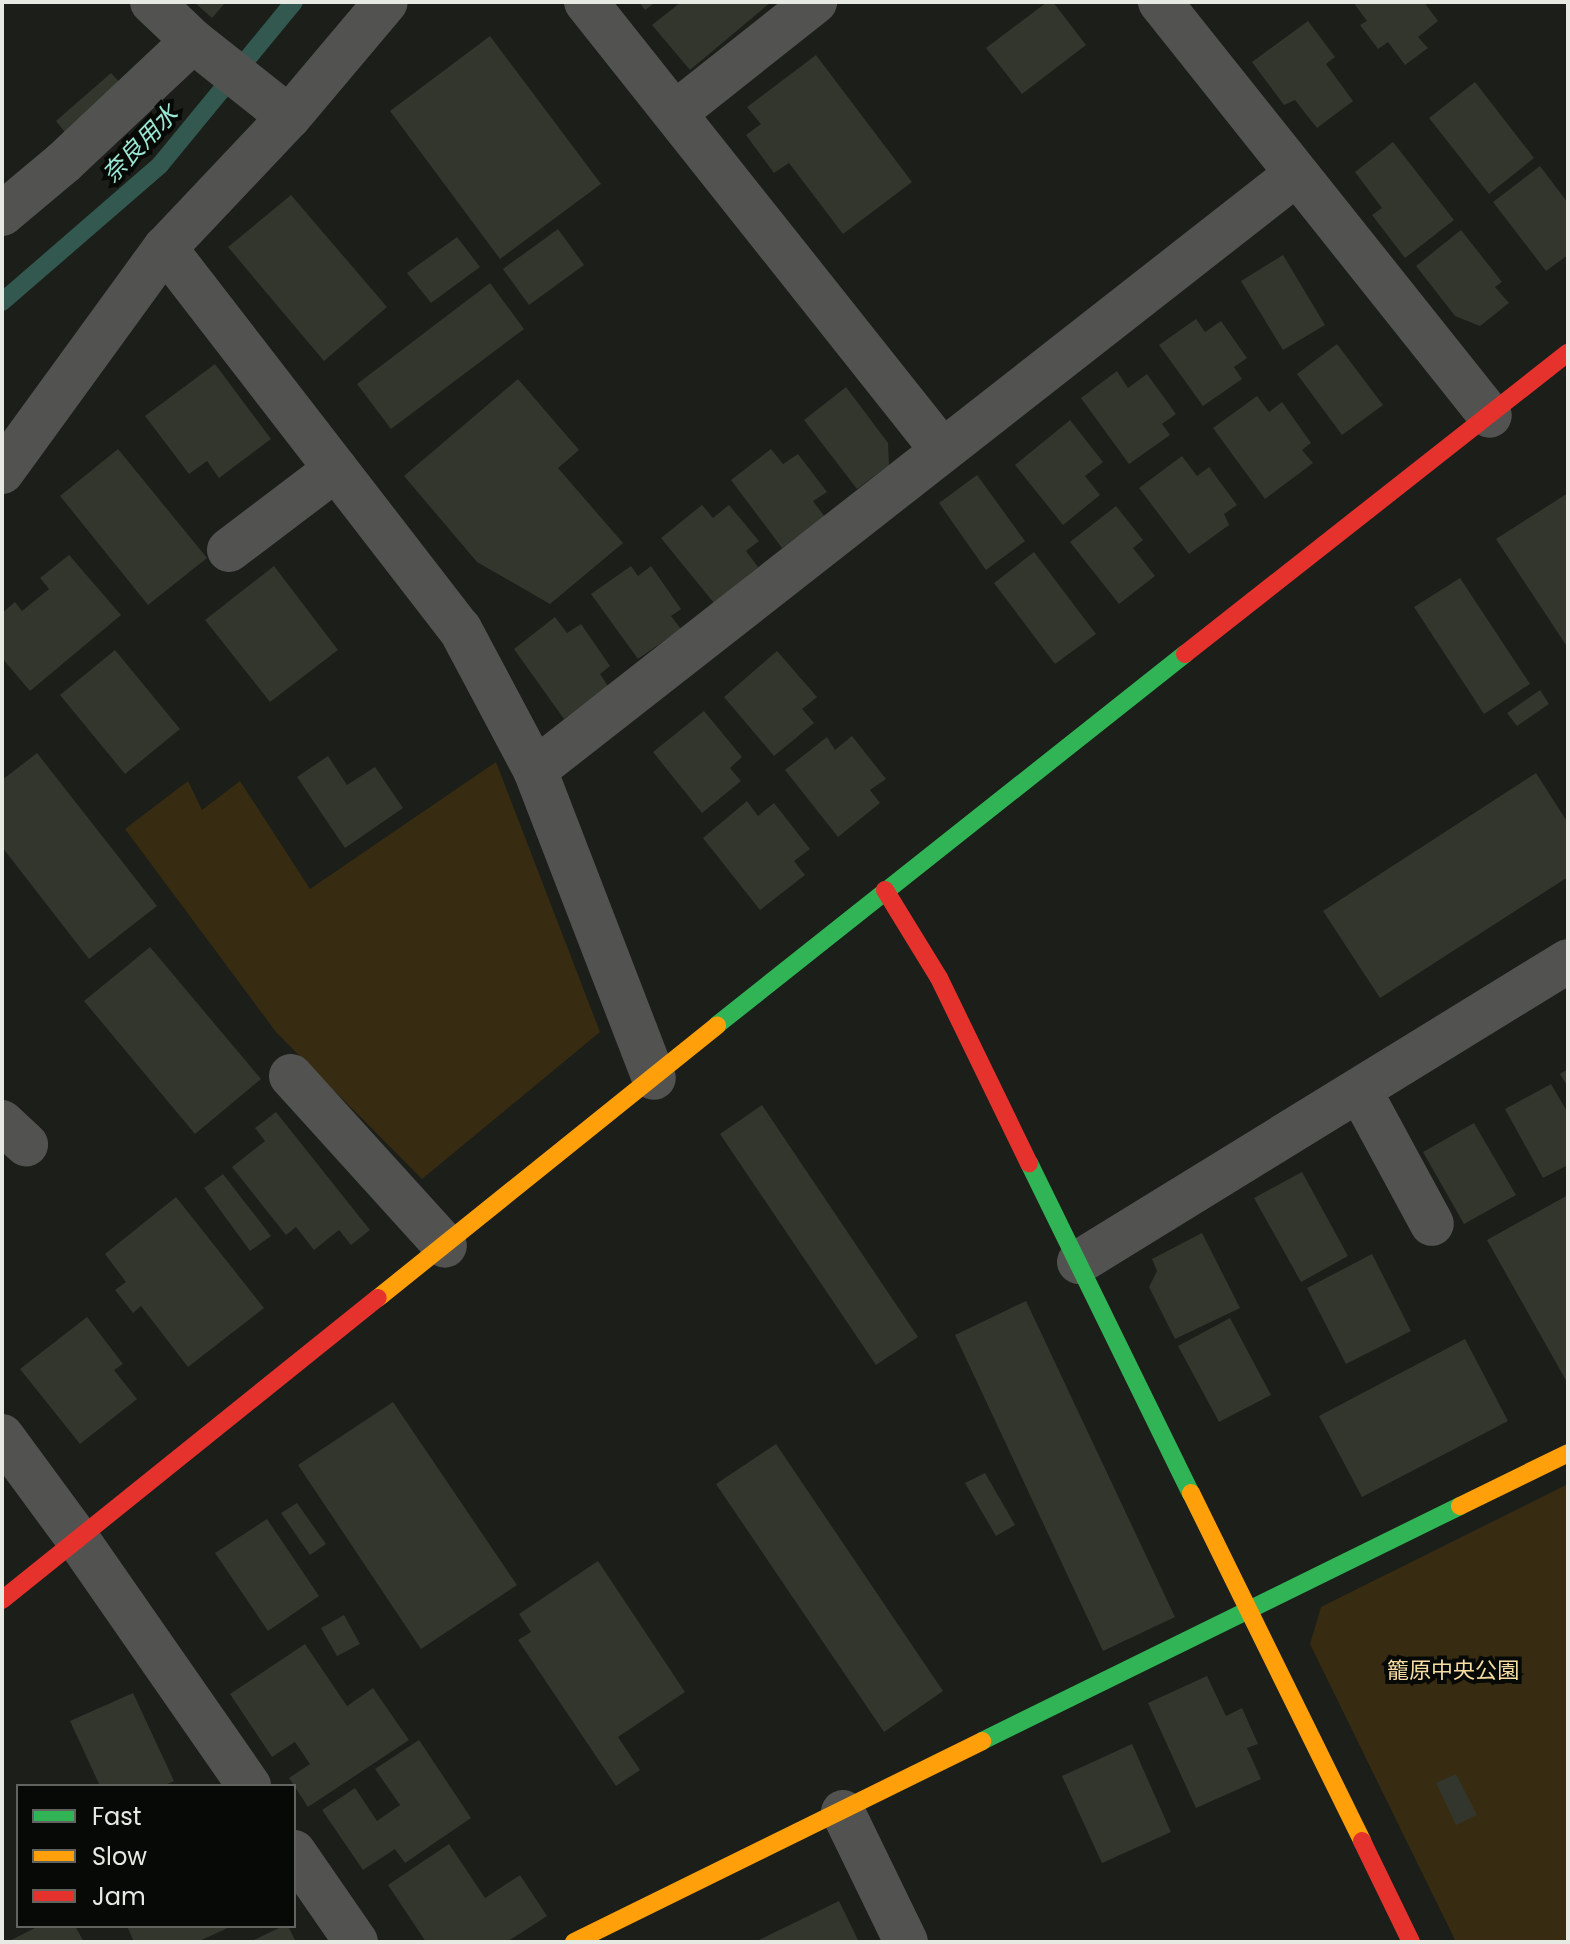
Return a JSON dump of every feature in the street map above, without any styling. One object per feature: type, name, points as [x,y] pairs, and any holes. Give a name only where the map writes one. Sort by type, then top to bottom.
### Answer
[{"type":"street","points":[[152,2],[193,41],[289,117]]},
{"type":"street","points":[[2,472],[165,248],[289,117],[386,2]]},
{"type":"street","points":[[586,2],[942,450]]},
{"type":"street","points":[[675,113],[815,2]]},
{"type":"street","points":[[1160,2],[1490,416]]},
{"type":"street","points":[[2,214],[63,163],[193,41]]},
{"type":"street","points":[[535,770],[1295,175]]},
{"type":"street","points":[[165,248],[460,629],[535,770],[654,1078]]},
{"type":"street","points":[[2,1600],[885,890],[1568,353]]},
{"type":"street","points":[[229,550],[336,469]]},
{"type":"street","points":[[885,890],[939,978],[1411,1942]]},
{"type":"street","points":[[1079,1262],[1568,961]]},
{"type":"street","points":[[291,1076],[445,1246]]},
{"type":"street","points":[[1360,1091],[1432,1224]]},
{"type":"street","points":[[2,1436],[248,1784]]},
{"type":"street","points":[[574,1942],[1568,1453]]},
{"type":"street","points":[[843,1812],[906,1942]]},
{"type":"street","points":[[296,1855],[356,1942]]},
{"type":"green space","points":[[496,762],[600,1032],[422,1179],[276,1032],[125,829],[188,781],[202,810],[240,781],[310,889]]},
{"type":"green space","name":"籠原中央公園","points":[[1568,1484],[1568,1942],[1456,1942],[1310,1644],[1321,1607]]},
{"type":"building","points":[[194,2],[226,2],[212,18]]},
{"type":"building","points":[[639,2],[656,2],[645,10]]},
{"type":"building","points":[[681,2],[771,2],[690,70],[652,25]]},
{"type":"building","points":[[1047,2],[1053,2],[1086,45],[1022,94],[986,48]]},
{"type":"building","points":[[1353,2],[1424,2],[1438,21],[1418,37],[1428,48],[1405,65],[1388,42],[1378,49],[1360,25],[1367,21]]},
{"type":"building","points":[[1308,21],[1335,57],[1326,64],[1353,101],[1317,128],[1295,100],[1284,105],[1252,62]]},
{"type":"building","points":[[490,36],[601,184],[500,259],[390,111]]},
{"type":"building","points":[[816,55],[912,182],[843,234],[789,163],[774,173],[746,135],[761,124],[747,107]]},
{"type":"building","points":[[111,73],[124,87],[68,136],[56,121]]},
{"type":"building","points":[[1475,82],[1534,158],[1489,194],[1429,118]]},
{"type":"building","points":[[1393,142],[1454,220],[1405,258],[1372,215],[1382,208],[1355,172]]},
{"type":"building","points":[[1540,166],[1568,203],[1568,255],[1546,271],[1493,202]]},
{"type":"building","points":[[291,195],[387,307],[324,361],[228,247]]},
{"type":"building","points":[[558,229],[584,265],[529,305],[503,269]]},
{"type":"building","points":[[1461,230],[1502,282],[1495,287],[1509,303],[1480,326],[1455,316],[1416,266]]},
{"type":"building","points":[[457,237],[480,267],[431,303],[407,273]]},
{"type":"building","points":[[1283,255],[1325,325],[1283,350],[1241,281]]},
{"type":"building","points":[[490,283],[524,329],[391,429],[357,384]]},
{"type":"building","points":[[1196,319],[1205,332],[1221,321],[1247,358],[1234,367],[1242,379],[1203,406],[1159,345]]},
{"type":"building","points":[[1337,344],[1383,405],[1342,435],[1297,374]]},
{"type":"building","points":[[215,364],[271,439],[219,478],[207,461],[189,474],[145,416]]},
{"type":"building","points":[[1117,371],[1128,388],[1147,374],[1176,414],[1162,424],[1170,435],[1129,464],[1081,398]]},
{"type":"building","points":[[518,379],[579,450],[558,468],[623,543],[550,604],[477,562],[404,476]]},
{"type":"building","points":[[846,387],[888,443],[889,465],[857,489],[804,420]]},
{"type":"building","points":[[1257,396],[1269,412],[1282,402],[1311,443],[1302,450],[1313,463],[1265,499],[1213,428]]},
{"type":"building","points":[[1070,420],[1103,462],[1085,476],[1100,495],[1063,525],[1015,465]]},
{"type":"building","points":[[118,449],[207,558],[148,605],[60,496]]},
{"type":"building","points":[[771,449],[783,464],[798,454],[827,492],[813,501],[825,517],[782,548],[731,480]]},
{"type":"building","points":[[1182,456],[1197,476],[1209,467],[1237,505],[1224,514],[1229,525],[1189,554],[1139,488]]},
{"type":"building","points":[[977,475],[1025,541],[986,570],[939,503]]},
{"type":"building","points":[[1568,493],[1568,648],[1496,539]]},
{"type":"building","points":[[702,505],[713,518],[729,505],[759,541],[746,551],[758,567],[714,603],[661,538]]},
{"type":"building","points":[[1116,506],[1143,540],[1133,548],[1155,576],[1119,604],[1070,542]]},
{"type":"building","points":[[1034,552],[1096,634],[1055,664],[994,583]]},
{"type":"building","points":[[69,555],[121,615],[30,691],[2,658],[2,613],[15,602],[22,611],[49,589],[40,578]]},
{"type":"building","points":[[274,566],[338,650],[270,702],[205,620]]},
{"type":"building","points":[[631,566],[638,576],[651,566],[681,609],[671,616],[681,629],[638,659],[591,594]]},
{"type":"building","points":[[1460,578],[1530,684],[1484,714],[1414,607]]},
{"type":"building","points":[[555,617],[567,633],[581,624],[610,666],[600,674],[608,686],[564,719],[514,649]]},
{"type":"building","points":[[115,650],[180,729],[125,774],[60,695]]},
{"type":"building","points":[[777,651],[817,697],[802,709],[814,723],[774,756],[724,697]]},
{"type":"building","points":[[1540,690],[1549,704],[1517,726],[1507,713]]},
{"type":"building","points":[[704,711],[742,757],[730,768],[741,781],[702,813],[653,752]]},
{"type":"building","points":[[852,736],[886,779],[870,790],[880,803],[838,837],[785,770],[827,737],[835,750]]},
{"type":"building","points":[[37,753],[157,906],[89,959],[2,847],[2,780]]},
{"type":"building","points":[[328,756],[347,785],[375,767],[403,808],[345,848],[297,777]]},
{"type":"building","points":[[1536,773],[1568,823],[1568,877],[1380,998],[1323,911]]},
{"type":"building","points":[[747,801],[758,816],[774,803],[810,849],[794,861],[805,875],[760,910],[703,838]]},
{"type":"building","points":[[150,947],[261,1079],[195,1134],[84,1001]]},
{"type":"building","points":[[1568,1069],[1568,1087],[1560,1074]]},
{"type":"building","points":[[1551,1084],[1568,1113],[1568,1165],[1543,1178],[1505,1109]]},
{"type":"building","points":[[762,1105],[918,1337],[876,1365],[720,1134]]},
{"type":"building","points":[[276,1112],[370,1230],[351,1245],[339,1230],[314,1250],[296,1227],[286,1235],[232,1167],[265,1141],[255,1128]]},
{"type":"building","points":[[1474,1123],[1516,1195],[1464,1224],[1423,1152]]},
{"type":"building","points":[[1302,1172],[1348,1256],[1301,1282],[1254,1198]]},
{"type":"building","points":[[223,1174],[271,1236],[250,1251],[204,1188]]},
{"type":"building","points":[[1568,1195],[1568,1384],[1487,1240]]},
{"type":"building","points":[[176,1197],[264,1308],[188,1367],[141,1306],[133,1313],[115,1290],[126,1282],[105,1254]]},
{"type":"building","points":[[1202,1233],[1240,1308],[1175,1339],[1149,1287],[1157,1271],[1152,1259]]},
{"type":"building","points":[[1372,1254],[1411,1331],[1346,1364],[1307,1288]]},
{"type":"building","points":[[1026,1301],[1175,1617],[1103,1651],[955,1335]]},
{"type":"building","points":[[87,1317],[123,1364],[114,1370],[137,1399],[80,1444],[20,1369]]},
{"type":"building","points":[[1230,1318],[1271,1395],[1219,1422],[1178,1346]]},
{"type":"building","points":[[1465,1339],[1508,1421],[1362,1497],[1319,1416]]},
{"type":"building","points":[[393,1402],[517,1585],[421,1649],[298,1465]]},
{"type":"building","points":[[776,1444],[943,1691],[884,1732],[716,1484]]},
{"type":"building","points":[[985,1473],[1015,1525],[996,1536],[965,1483]]},
{"type":"building","points":[[297,1503],[326,1544],[310,1555],[281,1513]]},
{"type":"building","points":[[267,1519],[319,1596],[268,1631],[215,1553]]},
{"type":"building","points":[[598,1561],[685,1692],[618,1737],[640,1770],[616,1786],[518,1640],[531,1632],[519,1614]]},
{"type":"building","points":[[344,1615],[360,1644],[337,1656],[321,1628]]},
{"type":"building","points":[[305,1644],[347,1706],[373,1688],[409,1740],[308,1807],[296,1784],[289,1778],[310,1764],[295,1742],[272,1757],[230,1694]]},
{"type":"building","points":[[1207,1676],[1226,1716],[1242,1708],[1258,1744],[1247,1748],[1261,1779],[1196,1808],[1148,1703]]},
{"type":"building","points":[[133,1693],[174,1781],[167,1784],[99,1784],[70,1721]]},
{"type":"building","points":[[419,1740],[471,1818],[405,1863],[395,1849],[363,1870],[322,1810],[355,1788],[377,1821],[400,1805],[375,1769]]},
{"type":"building","points":[[1132,1744],[1171,1832],[1102,1863],[1062,1776]]},
{"type":"building","points":[[1456,1774],[1477,1815],[1456,1825],[1436,1783]]},
{"type":"building","points":[[449,1844],[485,1898],[520,1875],[547,1916],[507,1942],[426,1942],[388,1885]]},
{"type":"building","points":[[839,1901],[859,1942],[755,1942]]},
{"type":"building","points":[[35,1928],[76,1928],[84,1942],[7,1942]]},
{"type":"building","points":[[128,1928],[228,1928],[197,1942],[134,1942]]},
{"type":"building","points":[[279,1928],[289,1928],[296,1942],[250,1942]]},
{"type":"waterway","name":"奈良用水","points":[[2,302],[160,165],[294,2]]},
{"type":"traffic: fast","points":[[717,1025],[1185,654]]},
{"type":"traffic: fast","points":[[1029,1163],[1191,1493]]},
{"type":"traffic: fast","points":[[982,1741],[1460,1506]]},
{"type":"traffic: slow","points":[[378,1298],[717,1025]]},
{"type":"traffic: slow","points":[[1460,1506],[1568,1453]]},
{"type":"traffic: slow","points":[[1191,1493],[1362,1841]]},
{"type":"traffic: slow","points":[[574,1942],[982,1741]]},
{"type":"traffic: jam","points":[[1185,654],[1568,353]]},
{"type":"traffic: jam","points":[[885,890],[939,978],[1029,1163]]},
{"type":"traffic: jam","points":[[2,1600],[378,1298]]},
{"type":"traffic: jam","points":[[1362,1841],[1411,1942]]}]
